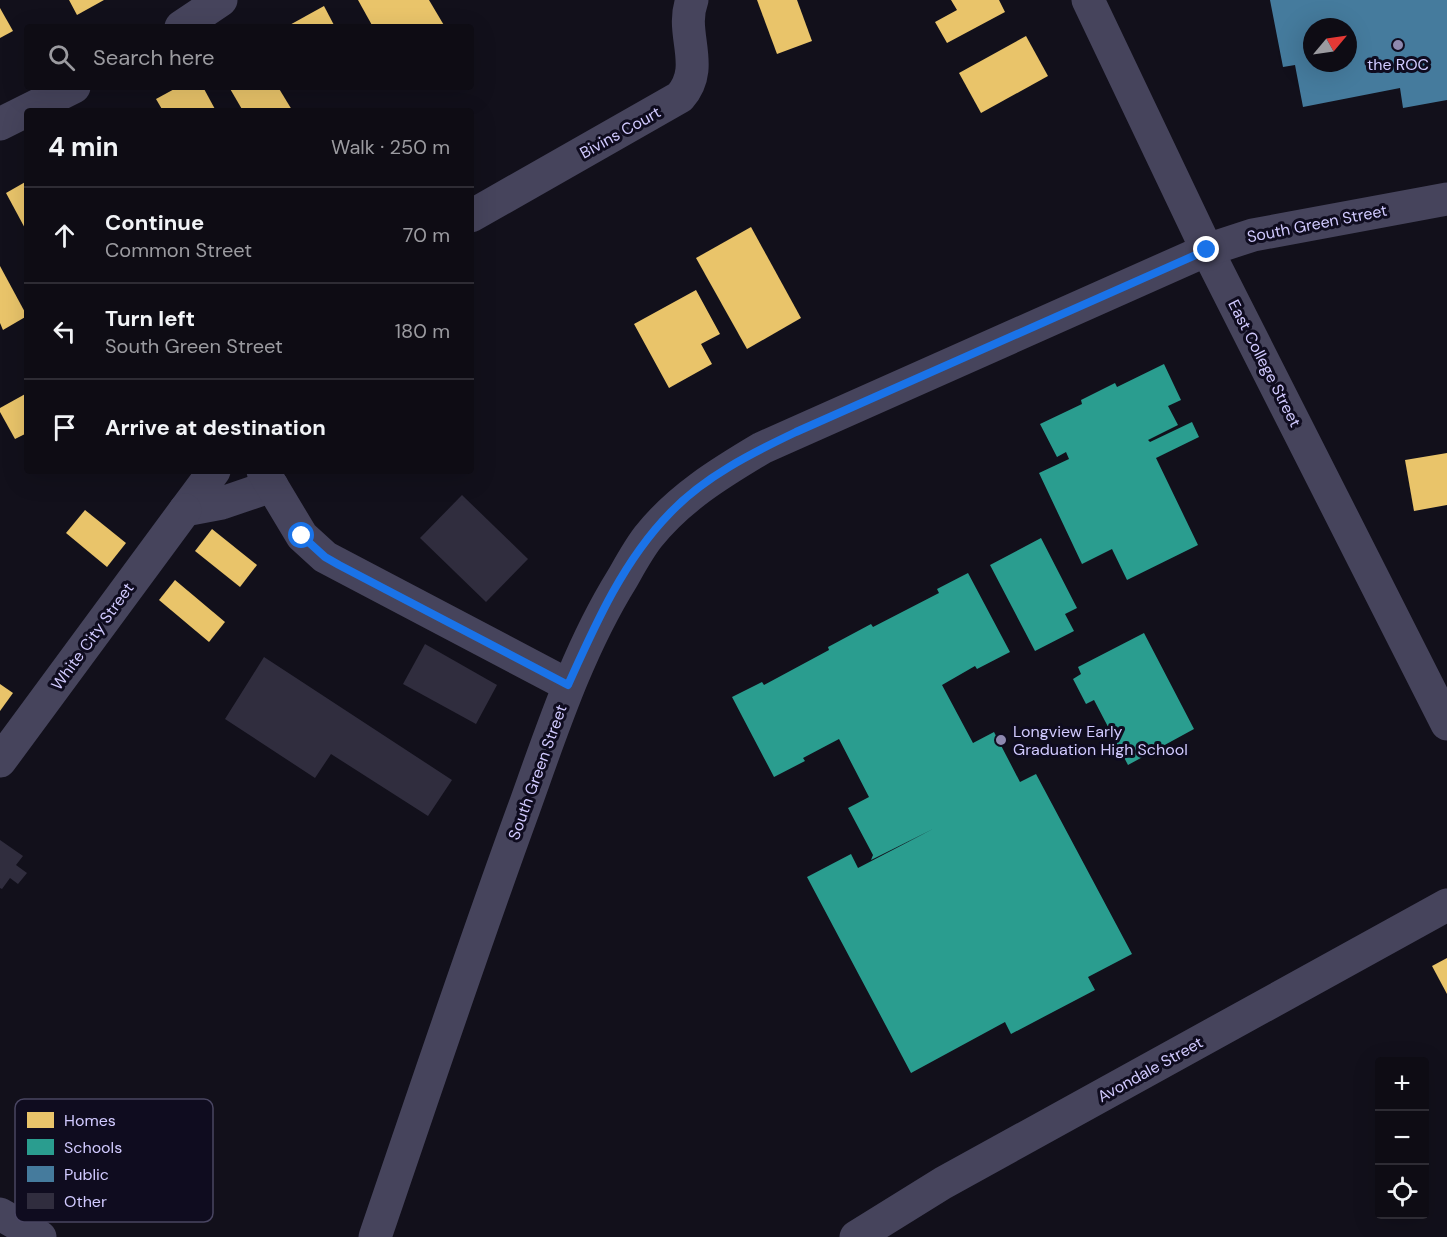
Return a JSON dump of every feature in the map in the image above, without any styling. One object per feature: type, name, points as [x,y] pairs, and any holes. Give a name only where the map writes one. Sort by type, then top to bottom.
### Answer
[{"type":"street","points":[[185,24],[221,0]]},
{"type":"street","name":"Bivins Court","points":[[474,214],[680,97],[687,89],[692,75],[693,62],[688,29],[688,13],[692,0]]},
{"type":"street","name":"East College Street","points":[[1088,0],[1207,250],[1447,724]]},
{"type":"street","points":[[41,108],[66,98]]},
{"type":"street","points":[[0,124],[24,115]]},
{"type":"street","name":"South Green Street","points":[[375,1237],[473,948],[568,685],[598,620],[647,538],[671,512],[699,488],[762,448],[1207,250],[1253,235],[1447,199]]},
{"type":"street","name":"White City Street","points":[[0,761],[212,474]]},
{"type":"street","points":[[185,510],[222,503],[268,478],[302,536],[325,557],[568,685]]},
{"type":"street","name":"Avondale Street","points":[[856,1237],[954,1177],[1447,905]]},
{"type":"street","points":[[0,1214],[40,1237]]},
{"type":"building: Homes","points":[[69,0],[104,0],[77,15]]},
{"type":"building: Homes","points":[[358,0],[429,0],[443,24],[371,24]]},
{"type":"building: Homes","points":[[757,0],[797,0],[812,41],[777,54]]},
{"type":"building: Homes","points":[[951,0],[999,0],[1005,12],[947,43],[935,22],[957,10]]},
{"type":"building: Homes","points":[[324,6],[333,24],[291,24]]},
{"type":"building: Homes","points":[[0,8],[13,31],[0,38]]},
{"type":"building: Homes","points":[[1026,36],[1048,76],[981,113],[959,73]]},
{"type":"building: Homes","points":[[172,90],[205,90],[214,108],[161,108],[156,99]]},
{"type":"building: Homes","points":[[231,90],[280,90],[291,108],[241,108]]},
{"type":"building: Homes","points":[[24,183],[24,226],[6,193]]},
{"type":"building: Homes","points":[[751,227],[801,318],[747,349],[696,258]]},
{"type":"building: Homes","points":[[0,266],[24,310],[24,318],[3,330],[0,323]]},
{"type":"building: Homes","points":[[696,290],[720,334],[701,344],[712,364],[669,388],[634,324]]},
{"type":"building: Homes","points":[[24,395],[24,434],[15,439],[0,408]]},
{"type":"building: Homes","points":[[1447,453],[1447,505],[1414,511],[1405,460]]},
{"type":"building: Homes","points":[[85,510],[126,543],[107,567],[66,533]]},
{"type":"building: Homes","points":[[212,529],[257,565],[240,587],[195,551]]},
{"type":"building: Homes","points":[[175,580],[225,622],[209,642],[159,600]]},
{"type":"building: Homes","points":[[0,684],[13,693],[0,711]]},
{"type":"building: Homes","points":[[1447,958],[1447,994],[1432,966]]},
{"type":"building: Schools","points":[[1164,364],[1181,400],[1168,406],[1178,425],[1148,440],[1150,442],[1192,422],[1199,437],[1156,458],[1198,545],[1127,580],[1112,549],[1082,564],[1039,473],[1069,459],[1066,452],[1057,457],[1040,424],[1082,404],[1081,400],[1115,383],[1117,387]]},
{"type":"building: Schools","points":[[1041,538],[1077,608],[1065,614],[1074,631],[1035,651],[990,565]]},
{"type":"building: Schools","points":[[968,573],[1010,652],[977,669],[975,666],[942,685],[973,743],[994,732],[1020,782],[1036,774],[1132,954],[1088,977],[1095,990],[1011,1034],[1005,1022],[911,1073],[807,877],[851,854],[858,868],[933,829],[871,860],[873,855],[848,808],[869,797],[839,739],[803,758],[805,761],[774,777],[732,697],[762,682],[764,685],[871,624],[873,627],[939,593],[937,589]]},
{"type":"building: Schools","points":[[1144,633],[1194,729],[1128,765],[1094,700],[1086,704],[1073,679],[1081,674],[1078,667]]},
{"type":"building: Public","name":"the ROC","points":[[1270,0],[1447,0],[1447,100],[1403,108],[1400,88],[1303,107],[1295,65],[1283,67]]},
{"type":"building: Other","points":[[462,495],[528,559],[486,602],[420,538]]},
{"type":"building: Other","points":[[425,644],[497,685],[476,724],[403,684]]},
{"type":"building: Other","points":[[264,657],[452,780],[428,816],[331,754],[315,778],[225,719]]},
{"type":"building: Other","points":[[0,840],[23,856],[16,865],[27,873],[18,884],[10,878],[2,889],[0,888]]},
{"type":"place","name":"the ROC","points":[[1398,45]]},
{"type":"place","name":"Longview Early Graduation High School","points":[[1001,740]]},
{"type":"route","points":[[302,536],[325,557],[339,565],[568,685],[598,620],[647,538],[671,512],[699,488],[762,448],[796,432],[1207,250]]}]
